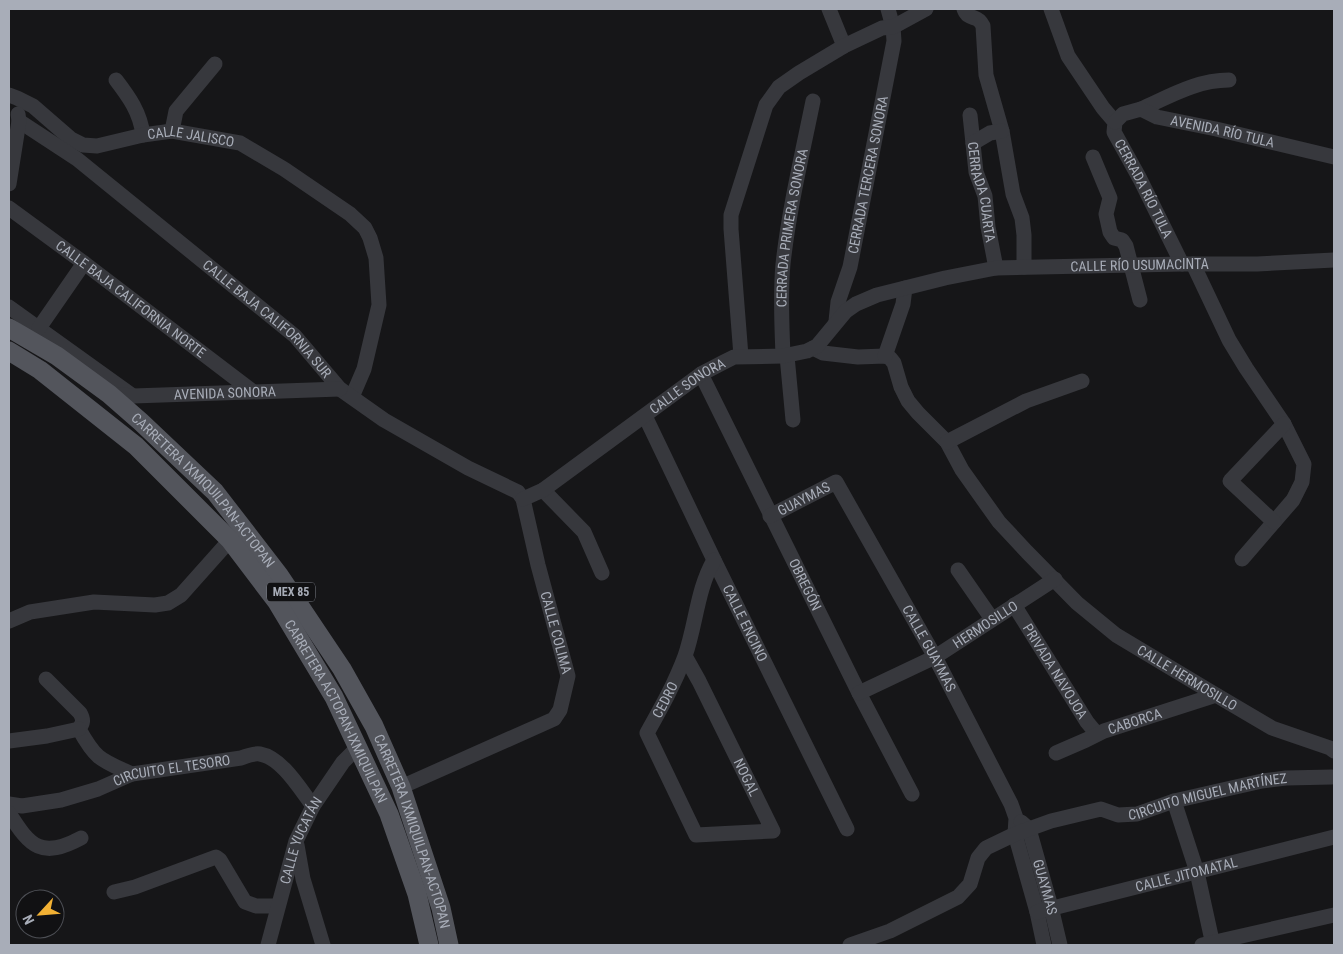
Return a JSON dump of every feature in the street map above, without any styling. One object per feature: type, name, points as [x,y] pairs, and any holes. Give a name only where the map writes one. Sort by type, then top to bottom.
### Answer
[{"type":"main road","name":"CARRETERA IXMIQUILPAN-ACTOPAN","points":[[9,328],[57,356],[109,394],[215,492],[278,574],[342,669],[374,726],[401,787],[441,908],[449,945]]},
{"type":"main road","name":"CARRETERA ACTOPAN-IXMIQUILPAN","points":[[9,352],[40,370],[136,446],[230,540],[277,602],[334,697],[389,814],[418,894],[429,945]]},
{"type":"street","points":[[829,9],[844,46]]},
{"type":"street","name":"CERRADA TERCERA SONORA","points":[[836,321],[838,302],[850,267],[894,40],[888,9]]},
{"type":"street","points":[[741,356],[730,229],[731,215],[766,105],[779,87],[799,73],[844,46],[882,28],[893,28],[926,9]]},
{"type":"street","points":[[964,9],[970,17],[980,19],[983,26],[986,75],[1002,131],[1013,194],[1022,218],[1024,267]]},
{"type":"street","name":"CERRADA RÍO TULA","points":[[1051,9],[1068,56],[1103,108],[1115,122],[1114,132],[1229,340],[1284,424],[1304,464],[1302,482],[1293,500],[1242,559]]},
{"type":"street","points":[[172,131],[176,111],[215,64]]},
{"type":"street","points":[[116,80],[135,105],[142,122],[144,134]]},
{"type":"street","points":[[1115,122],[1123,114],[1141,109],[1198,84],[1214,80],[1229,80]]},
{"type":"street","points":[[9,184],[19,121],[13,96]]},
{"type":"street","name":"CALLE JALISCO","points":[[13,96],[33,106],[71,139],[83,145],[97,146],[144,134],[172,131],[240,143],[284,169],[350,214],[365,228],[370,238],[376,258],[379,305],[364,369],[346,392]]},
{"type":"street","name":"CERRADA PRIMERA SONORA","points":[[793,420],[781,309],[783,265],[789,219],[813,101]]},
{"type":"street","name":"AVENIDA RÍO TULA","points":[[1141,109],[1157,118],[1216,129],[1334,157]]},
{"type":"street","name":"CERRADA CUARTA","points":[[970,115],[976,172],[985,196],[988,227],[996,268]]},
{"type":"street","name":"CALLE BAJA CALIFORNIA SUR","points":[[19,121],[78,159],[295,336],[346,392],[393,424],[468,468],[518,492],[523,499]]},
{"type":"street","points":[[973,143],[981,137],[1002,131]]},
{"type":"street","points":[[1093,157],[1110,198],[1106,214],[1110,232],[1114,238],[1124,242],[1140,300]]},
{"type":"street","name":"CALLE BAJA CALIFORNIA NORTE","points":[[9,208],[252,391]]},
{"type":"street","name":"CALLE RÍO USUMACINTA","points":[[905,288],[996,268],[1257,264],[1334,260]]},
{"type":"street","points":[[39,328],[84,263]]},
{"type":"street","points":[[905,288],[903,304],[887,357],[858,357],[823,353],[813,348],[817,346],[846,310],[876,295],[905,288]]},
{"type":"street","points":[[9,306],[133,396]]},
{"type":"street","name":"CALLE SONORA","points":[[523,499],[543,490],[701,374],[724,362],[741,356],[785,356],[813,348]]},
{"type":"street","name":"CALLE HERMOSILLO","points":[[887,357],[894,363],[901,387],[908,401],[947,442],[962,470],[999,522],[1077,603],[1116,634],[1216,696],[1272,728],[1330,748],[1334,752]]},
{"type":"street","name":"OBREGÓN","points":[[701,374],[770,516],[912,794]]},
{"type":"street","points":[[947,442],[1026,401],[1082,381]]},
{"type":"street","name":"AVENIDA SONORA","points":[[109,394],[133,396],[252,391],[346,392]]},
{"type":"street","name":"CALLE ENCINO","points":[[645,416],[714,560],[848,829]]},
{"type":"street","points":[[1274,522],[1230,481],[1284,424]]},
{"type":"street","name":"GUAYMAS","points":[[770,516],[836,482]]},
{"type":"street","name":"CALLE GUAYMAS","points":[[836,482],[935,657],[1011,804],[1022,831]]},
{"type":"street","points":[[543,490],[584,532],[602,573]]},
{"type":"street","name":"CALLE COLIMA","points":[[401,787],[554,718],[560,710],[568,676],[523,499]]},
{"type":"street","points":[[9,621],[30,612],[94,602],[168,603],[181,595],[230,540]]},
{"type":"street","name":"CEDRO","points":[[696,835],[647,733],[670,691],[685,656],[706,573],[714,560]]},
{"type":"street","points":[[958,570],[992,619]]},
{"type":"street","name":"HERMOSILLO","points":[[859,693],[935,657],[1055,579]]},
{"type":"street","name":"PRIVADA NAVOJOA","points":[[1014,605],[1087,722],[1097,734]]},
{"type":"street","name":"NOGAL","points":[[685,656],[773,831],[696,835]]},
{"type":"street","points":[[9,741],[79,729],[83,723],[80,713],[46,679]]},
{"type":"street","name":"CABORCA","points":[[1056,753],[1104,730],[1216,696]]},
{"type":"street","points":[[79,729],[89,748],[100,759],[132,774]]},
{"type":"street","name":"CALLE YUCATÁN","points":[[268,945],[296,841],[313,806],[343,762],[358,747]]},
{"type":"street","name":"CIRCUITO EL TESORO","points":[[9,804],[22,806],[61,800],[132,774],[240,758],[258,753],[280,764],[313,806]]},
{"type":"street","name":"CIRCUITO MIGUEL MARTÍNEZ","points":[[850,945],[890,931],[958,897],[970,884],[978,858],[986,848],[1022,831],[1089,811],[1101,809],[1118,815],[1137,814],[1174,801],[1270,780],[1334,777]]},
{"type":"street","points":[[1174,801],[1197,872],[1209,944],[1334,915]]},
{"type":"street","points":[[9,813],[23,835],[34,844],[48,849],[66,846],[81,838]]},
{"type":"street","name":"GUAYMAS","points":[[1022,831],[1044,909],[1060,945]]},
{"type":"street","name":"CALLE JITOMATAL","points":[[1044,909],[1334,836]]},
{"type":"street","points":[[296,841],[304,879],[323,945]]},
{"type":"street","points":[[114,892],[135,887],[216,857],[220,860],[245,902],[256,906],[277,906]]},
{"type":"street","name":"GUAYMAS","points":[[1044,909],[1044,945]]},
{"type":"street","points":[[884,945],[890,931]]}]
